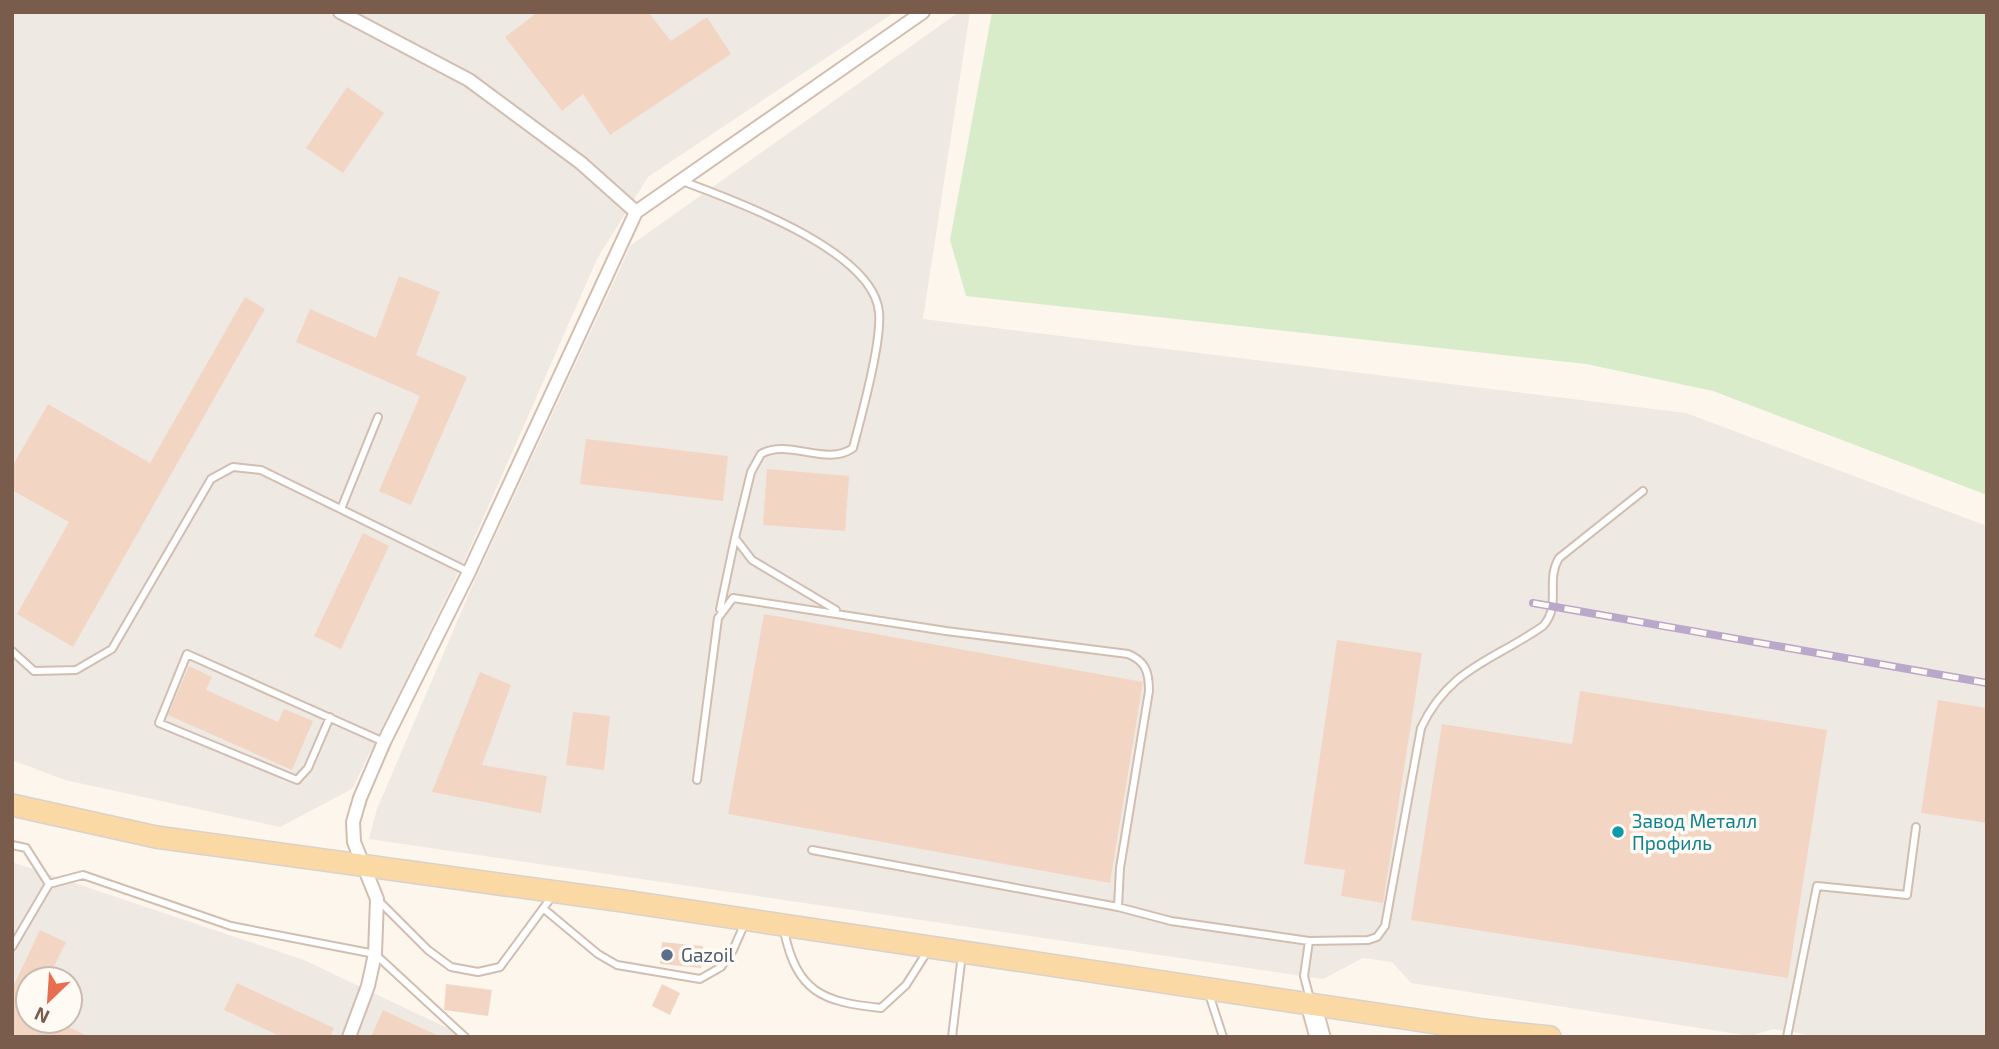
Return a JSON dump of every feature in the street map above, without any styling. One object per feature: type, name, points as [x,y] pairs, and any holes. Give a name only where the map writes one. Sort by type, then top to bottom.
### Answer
[{"type":"main road","points":[[12,805],[156,837],[362,864],[549,900],[747,920],[1311,1004],[1477,1034],[1511,1037]]},
{"type":"main road","points":[[1477,1034],[1550,1037]]},
{"type":"street","points":[[340,12],[469,80],[581,163],[636,212]]},
{"type":"street","points":[[349,1037],[368,986],[375,954],[377,899],[354,842],[353,822],[384,742],[469,572],[636,212],[923,12]]},
{"type":"street","points":[[1311,1004],[1320,1037]]},
{"type":"lane","points":[[679,180],[741,204],[833,252],[866,282],[875,296],[879,312],[877,335],[852,448],[846,453],[834,454],[781,449],[761,454],[751,472],[720,611],[697,780]]},
{"type":"lane","points":[[341,509],[378,417]]},
{"type":"lane","points":[[12,652],[34,671],[76,670],[112,649],[211,479],[233,467],[261,470],[469,572]]},
{"type":"lane","points":[[812,850],[1118,907],[1171,920],[1308,941],[1367,940],[1381,933],[1385,926],[1421,728],[1428,712],[1449,684],[1469,669],[1518,643],[1551,618],[1555,606],[1552,570],[1559,558],[1643,491]]},
{"type":"lane","points":[[735,538],[752,560],[841,613]]},
{"type":"lane","points":[[720,611],[733,598],[741,597],[1138,657],[1148,673],[1149,691],[1120,867],[1118,907]]},
{"type":"lane","points":[[330,717],[308,768],[297,779],[159,723],[187,654],[330,717],[384,742]]},
{"type":"lane","points":[[1787,1037],[1817,886],[1906,895],[1916,827]]},
{"type":"lane","points":[[12,845],[26,849],[49,884]]},
{"type":"lane","points":[[12,947],[49,884],[83,875],[231,926],[375,954],[465,1037]]},
{"type":"lane","points":[[377,899],[428,950],[450,967],[478,972],[500,967],[549,900],[598,954],[617,965],[700,979],[720,967],[733,950],[747,920]]},
{"type":"lane","points":[[782,925],[788,950],[804,983],[841,1004],[881,1008],[906,985],[930,947]]},
{"type":"lane","points":[[1308,941],[1304,976],[1311,1004]]},
{"type":"lane","points":[[952,1037],[962,952]]},
{"type":"lane","points":[[1207,989],[1223,1037]]},
{"type":"shaded area","points":[[12,12],[895,12],[648,177],[597,259],[467,555],[352,789],[280,827],[65,780],[12,760]]},
{"type":"shaded area","points":[[959,12],[970,12],[923,319],[1686,413],[1987,526],[1987,1037],[1821,1037],[1773,1029],[1750,1036],[1411,983],[1392,962],[1363,958],[1323,979],[369,839],[377,809],[474,582],[631,245]]},
{"type":"shaded area","points":[[12,862],[304,960],[466,1037],[12,1037]]},
{"type":"green space","points":[[992,12],[1987,12],[1987,495],[1713,391],[1586,364],[966,296],[950,240]]},
{"type":"building","points":[[538,12],[648,12],[671,41],[707,17],[731,54],[610,135],[583,94],[562,111],[505,37]]},
{"type":"building","points":[[347,87],[384,113],[343,173],[306,148]]},
{"type":"building","points":[[399,276],[440,292],[416,355],[467,377],[411,505],[379,491],[420,396],[296,342],[310,309],[376,338]]},
{"type":"building","points":[[245,297],[265,309],[73,647],[17,614],[69,522],[12,490],[12,467],[48,404],[150,463]]},
{"type":"building","points":[[586,439],[728,456],[723,501],[580,484]]},
{"type":"building","points":[[767,469],[849,476],[845,531],[763,525]]},
{"type":"building","points":[[363,533],[389,546],[341,649],[314,636]]},
{"type":"building","points":[[764,614],[1143,682],[1110,883],[728,814]]},
{"type":"building","points":[[1337,640],[1422,653],[1383,903],[1341,896],[1345,870],[1304,864]]},
{"type":"building","points":[[189,666],[212,677],[206,690],[278,722],[284,709],[313,721],[292,770],[168,715]]},
{"type":"building","points":[[480,672],[511,685],[482,765],[547,776],[541,813],[432,792]]},
{"type":"building","name":"Завод Металл Профиль","points":[[1580,691],[1827,730],[1788,978],[1411,920],[1442,724],[1572,744]]},
{"type":"building","points":[[1938,700],[1987,708],[1987,823],[1921,813]]},
{"type":"building","points":[[573,712],[610,716],[604,770],[566,765]]},
{"type":"building","points":[[40,930],[66,942],[55,965],[23,965]]},
{"type":"building","points":[[662,942],[703,946],[701,968],[660,964]]},
{"type":"building","points":[[237,983],[334,1028],[330,1037],[282,1037],[224,1010]]},
{"type":"building","points":[[446,984],[492,990],[488,1016],[444,1010]]},
{"type":"building","points":[[662,984],[680,993],[670,1015],[652,1006]]},
{"type":"building","points":[[14,985],[14,1035],[84,1034],[90,1037],[12,1037]]},
{"type":"building","points":[[383,1010],[441,1037],[371,1037]]},
{"type":"railway","points":[[1533,603],[1987,683]]},
{"type":"place","name":"Завод Металл Профиль","points":[[1618,832]]},
{"type":"place","name":"Gazoil","points":[[667,955]]}]
